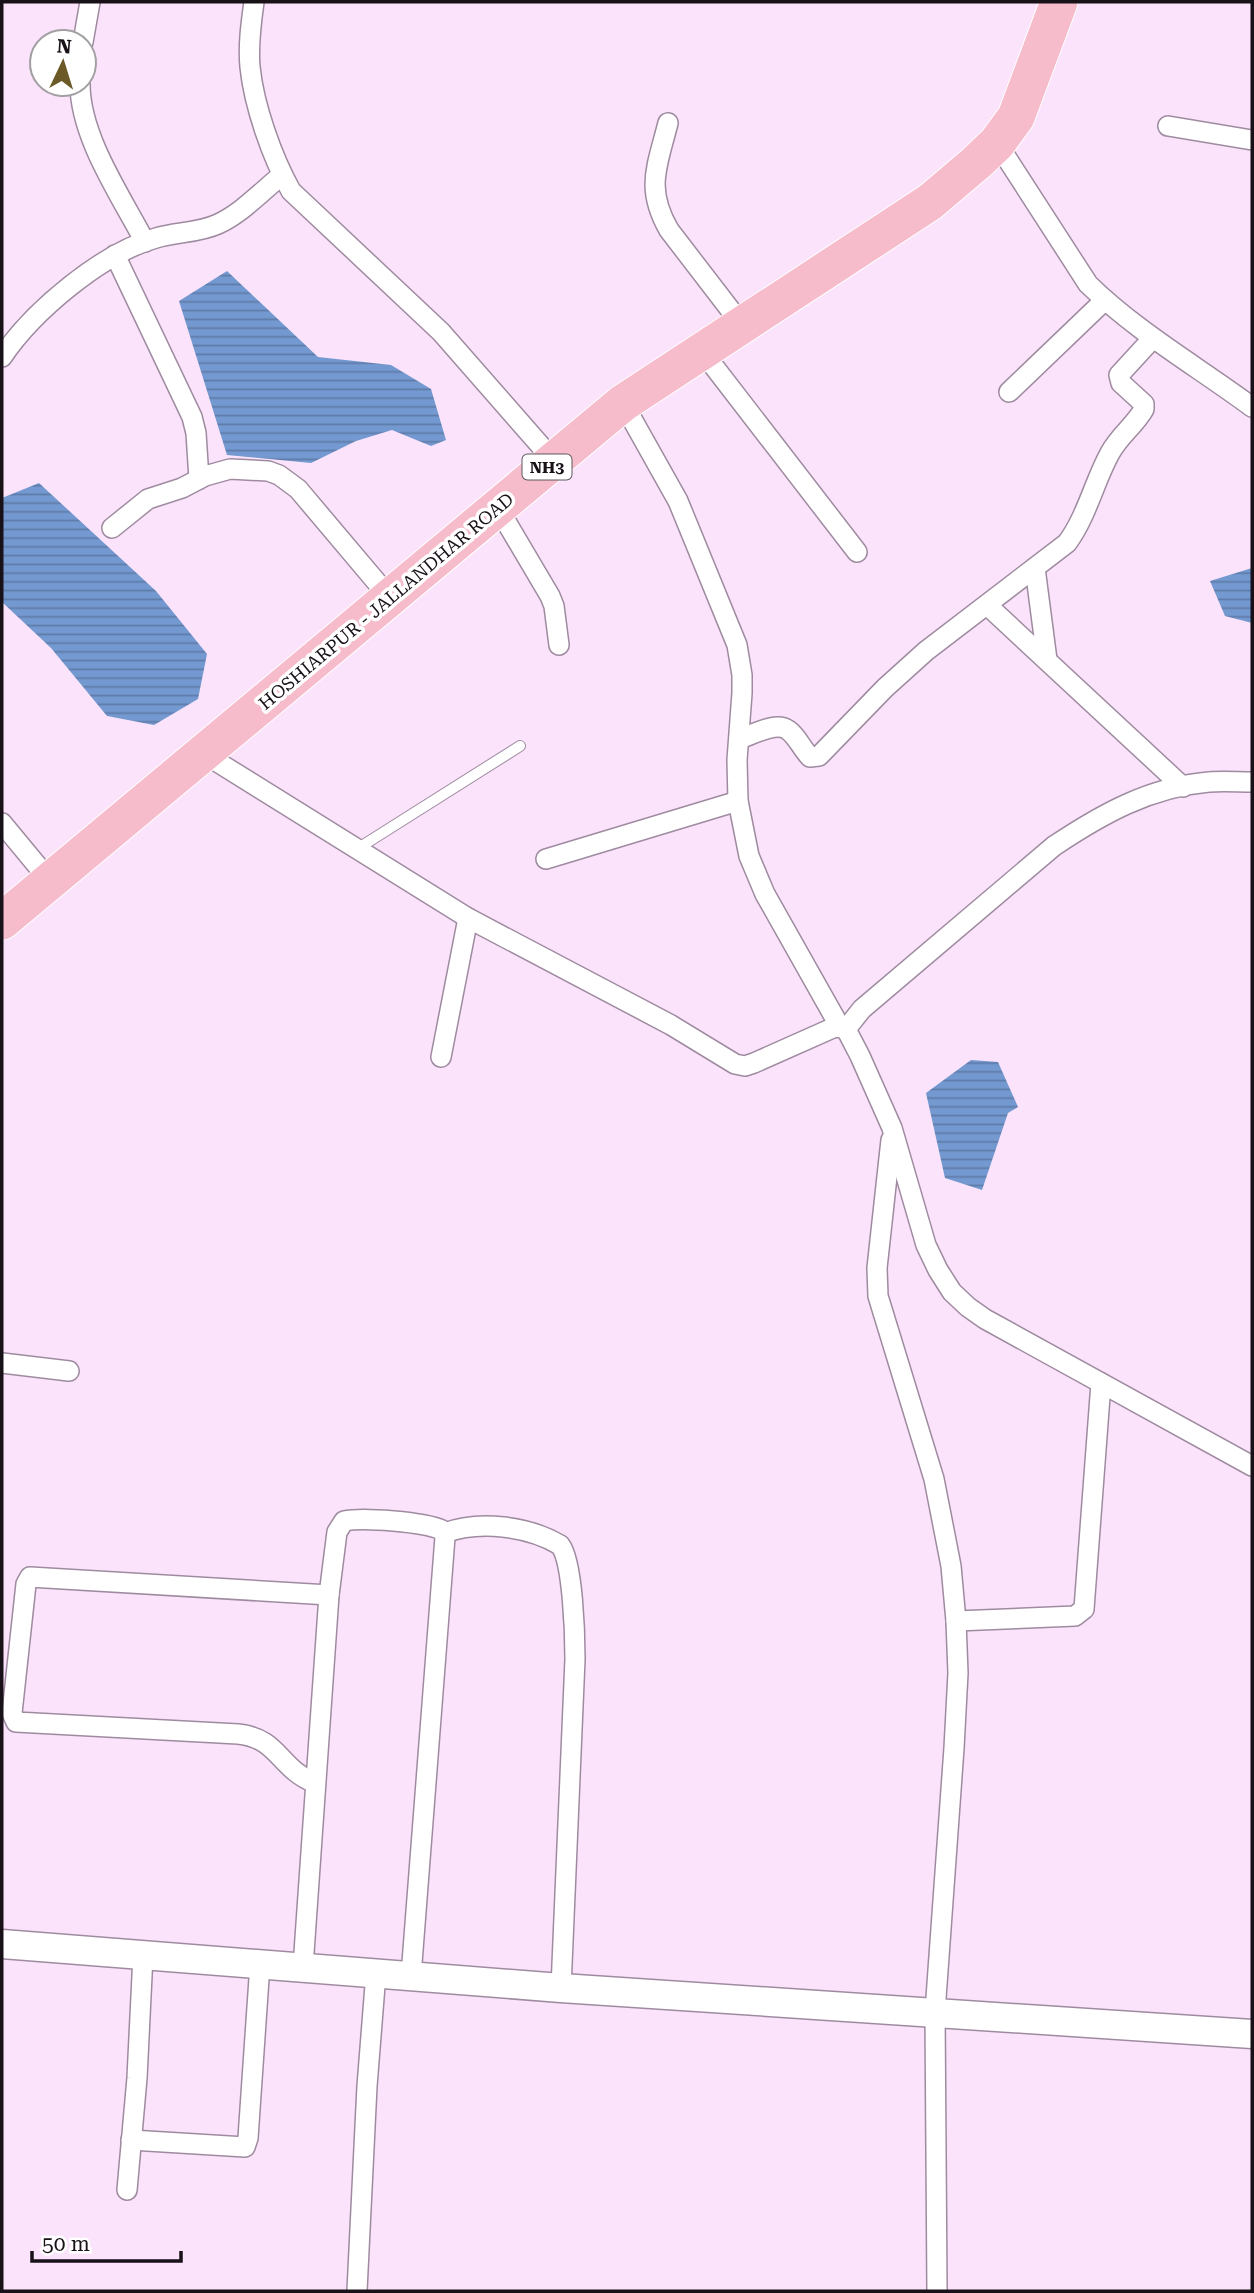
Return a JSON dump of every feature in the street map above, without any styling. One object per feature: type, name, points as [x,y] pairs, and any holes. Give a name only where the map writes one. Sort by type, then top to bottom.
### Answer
[{"type":"highway","name":"HOSHIARPUR - JALLANDHAR ROAD","points":[[2,921],[623,402],[930,202],[997,143],[1016,117],[1059,2]]},
{"type":"street","points":[[85,28],[90,2]]},
{"type":"street","points":[[254,2],[249,47],[250,69],[265,129],[282,175],[291,191],[413,303],[450,341],[554,461]]},
{"type":"street","points":[[82,98],[90,133],[145,242]]},
{"type":"street","points":[[668,123],[654,187],[660,213],[669,230],[742,325]]},
{"type":"street","points":[[1168,126],[1252,140]]},
{"type":"street","points":[[997,143],[1088,284],[1153,338],[1252,407]]},
{"type":"street","points":[[2,357],[20,332],[46,306],[115,256],[145,242],[218,224],[282,175]]},
{"type":"street","points":[[115,256],[192,417],[197,440],[199,479]]},
{"type":"street","points":[[1009,392],[1105,300]]},
{"type":"street","points":[[739,739],[783,727],[810,757],[819,756],[892,681],[943,637],[1067,542],[1076,531],[1109,454],[1126,429],[1142,413],[1144,404],[1121,383],[1119,375],[1153,338]]},
{"type":"street","points":[[702,351],[857,552]]},
{"type":"street","points":[[623,402],[678,501],[737,645],[742,675],[738,801],[749,856],[757,877],[860,1056],[892,1128],[926,1245],[938,1270],[952,1292],[985,1319],[1252,1466]]},
{"type":"street","points":[[112,528],[148,499],[182,488],[218,471],[254,470],[279,475],[298,489],[390,598]]},
{"type":"street","points":[[498,508],[550,596],[559,645]]},
{"type":"street","points":[[1035,568],[1047,660]]},
{"type":"street","points":[[987,605],[1183,787]]},
{"type":"street","points":[[203,753],[468,918],[671,1025],[735,1064],[745,1066],[843,1028],[1054,846],[1106,813],[1135,799],[1163,790],[1209,782],[1252,782]]},
{"type":"street","points":[[546,859],[738,801]]},
{"type":"street","points":[[2,823],[50,881]]},
{"type":"street","points":[[441,1057],[468,918]]},
{"type":"street","points":[[892,1128],[877,1286],[934,1479],[949,1553],[956,1620],[958,1673],[949,1844],[935,2012],[937,2291]]},
{"type":"street","points":[[2,1363],[69,1371]]},
{"type":"street","points":[[956,1620],[1075,1616],[1084,1609],[1101,1383]]},
{"type":"street","points":[[303,1967],[315,1783],[337,1532],[344,1521],[361,1520],[439,1528],[445,1533]]},
{"type":"street","points":[[445,1533],[467,1526],[525,1531],[560,1545],[566,1557],[575,1659],[561,1988]]},
{"type":"street","points":[[411,1976],[445,1533]]},
{"type":"street","points":[[315,1783],[298,1776],[258,1737],[16,1722],[12,1713],[26,1584],[30,1577],[330,1595]]},
{"type":"street","points":[[2,1944],[561,1988],[1252,2035]]},
{"type":"street","points":[[127,2190],[137,2078],[143,1955]]},
{"type":"street","points":[[131,2140],[245,2147],[248,2138],[260,1964]]},
{"type":"street","points":[[357,2291],[367,2086],[376,1973]]},
{"type":"lane","points":[[356,849],[520,746]]},
{"type":"water","points":[[227,271],[318,357],[391,365],[431,389],[446,440],[431,446],[392,430],[356,441],[311,463],[227,455],[179,301]]},
{"type":"water","points":[[39,483],[156,591],[207,654],[198,699],[154,725],[107,716],[51,648],[2,602],[2,498]]},
{"type":"water","points":[[1252,568],[1252,623],[1225,616],[1210,581]]},
{"type":"water","points":[[971,1060],[998,1062],[1018,1107],[1008,1113],[982,1190],[945,1178],[926,1093]]}]
